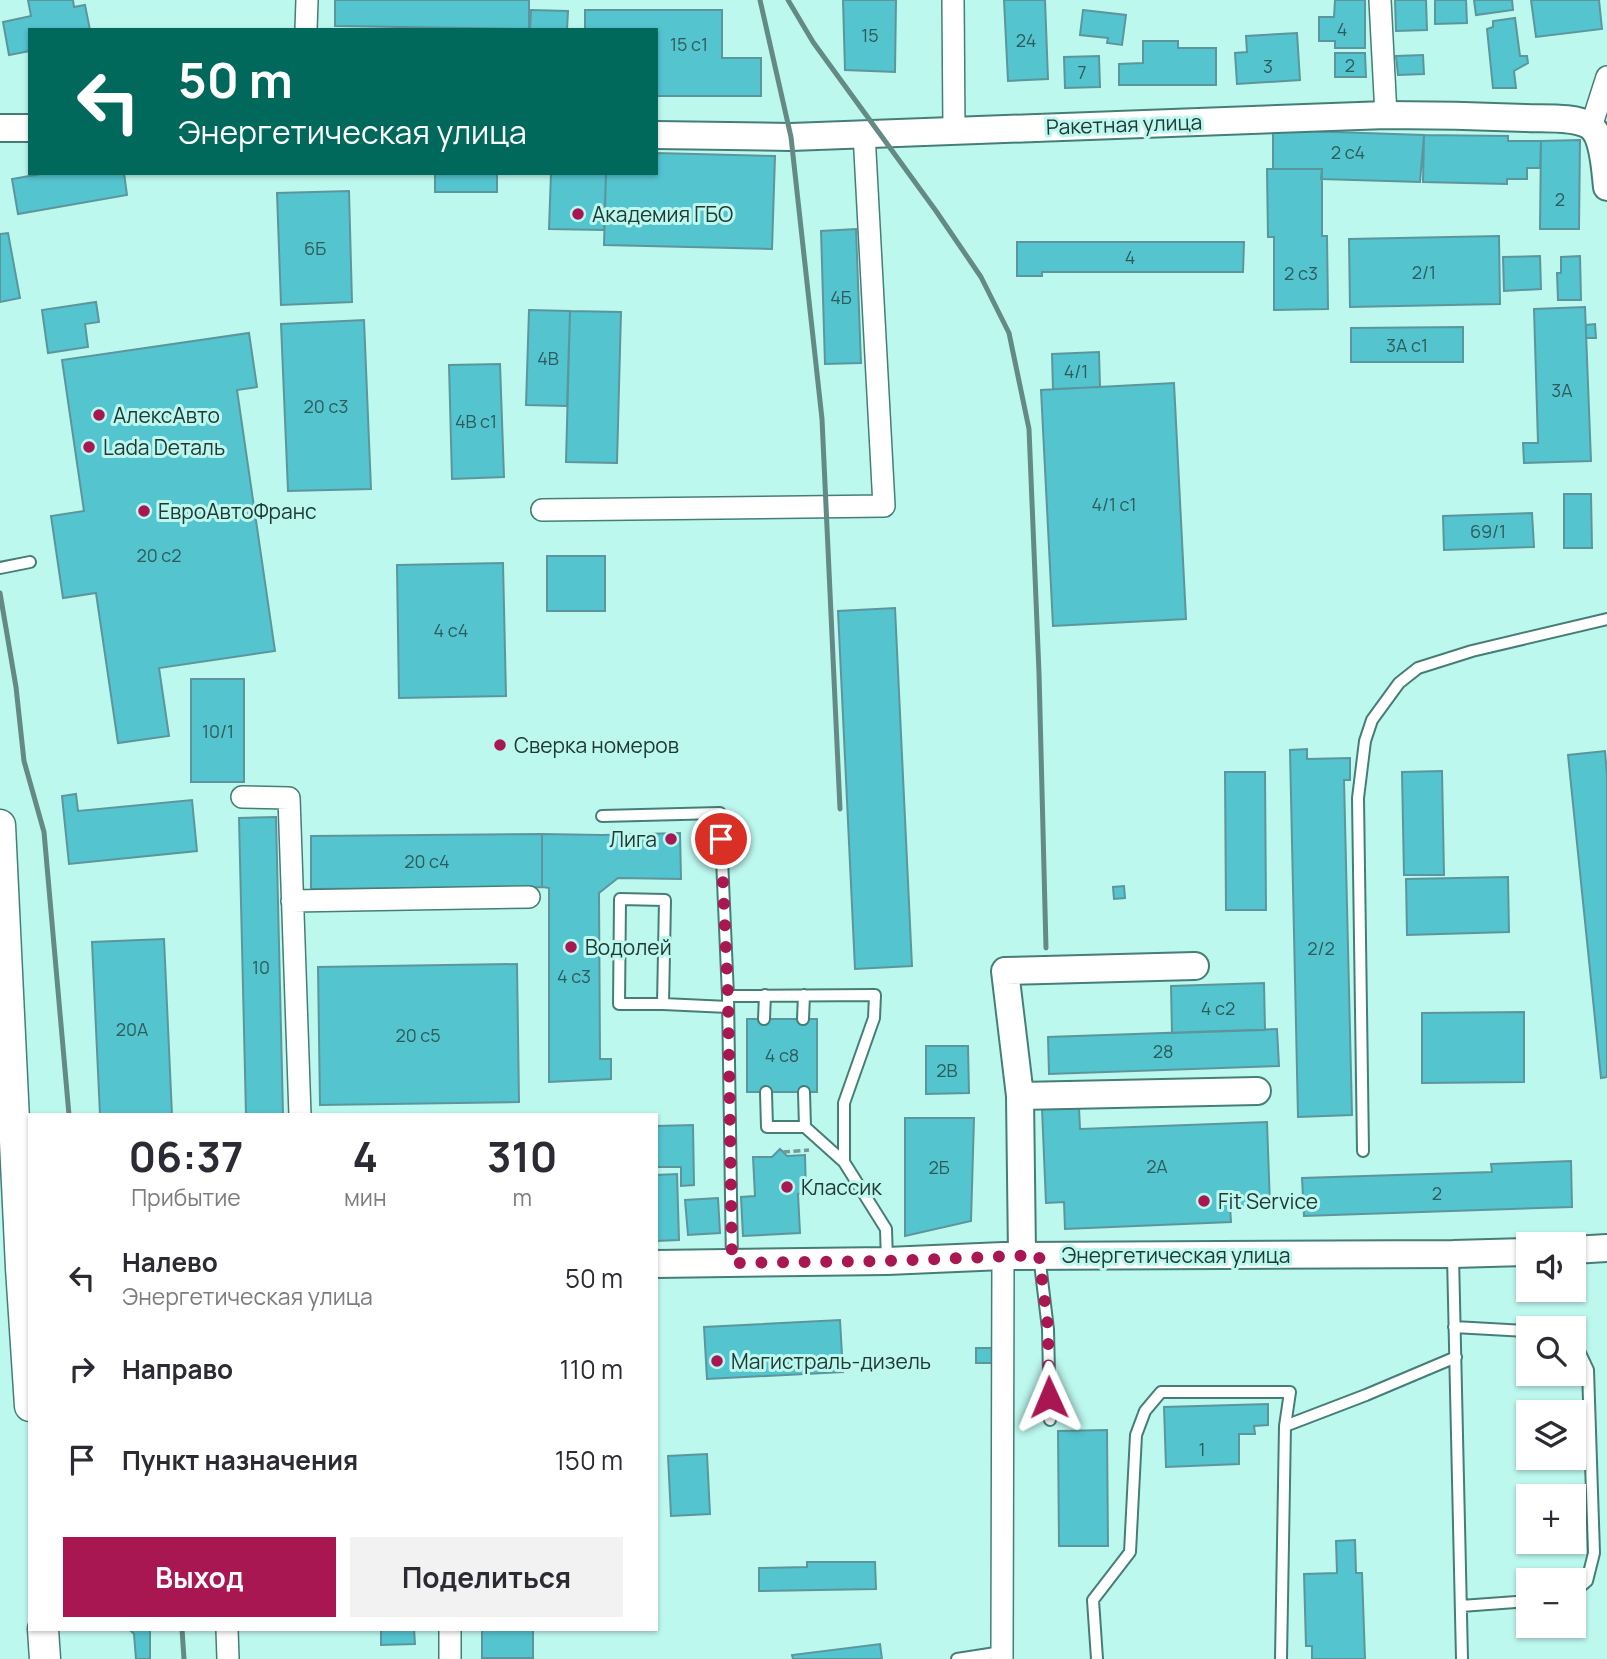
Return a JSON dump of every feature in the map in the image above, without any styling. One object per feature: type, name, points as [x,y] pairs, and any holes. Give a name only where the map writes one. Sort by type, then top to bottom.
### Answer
[{"type":"main road","points":[[0,825],[28,1376]]},
{"type":"main road","points":[[43,1631],[45,1659]]},
{"type":"street","points":[[306,28],[307,0]]},
{"type":"street","points":[[953,0],[954,130]]},
{"type":"street","points":[[1380,0],[1386,115]]},
{"type":"street","points":[[1607,77],[1591,127],[1598,137],[1607,187]]},
{"type":"street","name":"Ракетная улица","points":[[658,135],[864,134],[1386,115],[1557,119],[1576,121],[1591,127]]},
{"type":"street","points":[[0,128],[28,128]]},
{"type":"street","points":[[542,510],[884,506],[864,134]]},
{"type":"street","points":[[242,797],[289,798],[300,1113]]},
{"type":"street","points":[[292,901],[529,897]]},
{"type":"street","points":[[1002,1655],[1021,1256],[1020,1096],[1004,971],[1195,966]]},
{"type":"street","points":[[1020,1096],[1257,1091]]},
{"type":"street","name":"Энергетическая улица","points":[[658,1264],[1021,1256],[1516,1252]]},
{"type":"street","points":[[227,1631],[228,1659]]},
{"type":"street","points":[[450,1631],[450,1659]]},
{"type":"lane","points":[[0,568],[30,562]]},
{"type":"lane","points":[[1363,1151],[1358,798],[1366,741],[1372,720],[1399,683],[1418,668],[1472,652],[1607,620]]},
{"type":"lane","points":[[602,816],[720,813],[728,1001],[732,1263]]},
{"type":"lane","points":[[663,1004],[665,900],[620,899],[619,1004],[663,1004],[728,1001],[765,995],[875,995],[874,1018],[844,1103],[844,1162]]},
{"type":"lane","points":[[764,1019],[765,995]]},
{"type":"lane","points":[[803,1019],[804,995]]},
{"type":"lane","points":[[766,1092],[766,1127],[805,1127],[844,1162],[886,1228],[887,1261]]},
{"type":"lane","points":[[804,1092],[805,1127]]},
{"type":"lane","points":[[1453,1254],[1462,1659]]},
{"type":"lane","points":[[1021,1256],[1048,1328],[1050,1420]]},
{"type":"lane","points":[[1454,1327],[1516,1330]]},
{"type":"lane","points":[[1285,1426],[1456,1357]]},
{"type":"lane","points":[[1586,1366],[1594,1553],[1586,1582]]},
{"type":"lane","points":[[1097,1659],[1093,1600],[1130,1552],[1136,1435],[1145,1411],[1161,1392],[1290,1392],[1285,1426],[1281,1659]]},
{"type":"lane","points":[[1461,1606],[1516,1602]]},
{"type":"lane","points":[[957,1659],[1002,1655]]},
{"type":"path","points":[[783,1152],[811,1149],[822,1142]]},
{"type":"building","points":[[28,0],[73,0],[74,7],[85,5],[90,28],[28,28],[28,51],[9,55],[3,22],[31,16]]},
{"type":"building","points":[[335,0],[529,0],[529,28],[335,26]]},
{"type":"building","points":[[843,0],[896,0],[895,72],[845,70]]},
{"type":"building","points":[[1004,0],[1045,0],[1048,79],[1008,81]]},
{"type":"building","points":[[1335,0],[1365,0],[1365,48],[1335,48],[1335,41],[1319,41],[1319,17],[1334,17]]},
{"type":"building","points":[[1395,0],[1426,0],[1427,30],[1396,31]]},
{"type":"building","points":[[1435,0],[1466,0],[1467,23],[1435,24]]},
{"type":"building","points":[[1474,0],[1512,0],[1513,10],[1476,15]]},
{"type":"building","points":[[1531,0],[1599,0],[1602,29],[1536,37]]},
{"type":"building","points":[[531,10],[568,11],[567,28],[530,28]]},
{"type":"building","points":[[585,10],[722,10],[722,58],[761,58],[761,96],[658,96],[658,28],[585,28]]},
{"type":"building","points":[[1083,10],[1126,15],[1122,45],[1107,43],[1108,38],[1080,35]]},
{"type":"building","points":[[1515,18],[1520,56],[1527,56],[1528,63],[1514,71],[1516,88],[1493,88],[1487,29],[1493,27],[1493,21]]},
{"type":"building","points":[[1297,33],[1300,80],[1237,84],[1235,53],[1247,52],[1246,36]]},
{"type":"building","points":[[1143,41],[1178,41],[1178,48],[1216,48],[1216,85],[1119,85],[1119,64],[1143,63]]},
{"type":"building","points":[[1335,53],[1365,53],[1366,77],[1335,77]]},
{"type":"building","points":[[1423,55],[1424,74],[1398,75],[1396,56]]},
{"type":"building","points":[[1099,56],[1100,87],[1065,88],[1064,57]]},
{"type":"building","points":[[1273,130],[1424,135],[1420,182],[1321,179],[1322,169],[1273,169]]},
{"type":"building","points":[[1424,135],[1508,136],[1508,141],[1541,141],[1540,168],[1527,168],[1527,179],[1507,179],[1507,184],[1423,182]]},
{"type":"building","points":[[1580,140],[1579,229],[1540,229],[1541,141]]},
{"type":"building","points":[[658,153],[775,156],[772,249],[604,245],[606,175],[658,175]]},
{"type":"building","points":[[1267,169],[1322,169],[1322,236],[1327,236],[1328,309],[1274,310],[1274,237],[1268,237]]},
{"type":"building","points":[[35,175],[124,175],[127,195],[18,214],[12,179]]},
{"type":"building","points":[[435,175],[497,175],[497,192],[435,192]]},
{"type":"building","points":[[551,175],[606,175],[604,230],[549,229]]},
{"type":"building","points":[[349,191],[352,302],[281,305],[277,193]]},
{"type":"building","points":[[856,229],[861,363],[825,364],[821,231]]},
{"type":"building","points":[[8,233],[20,298],[0,302],[0,234]]},
{"type":"building","points":[[1499,236],[1500,304],[1350,307],[1349,239]]},
{"type":"building","points":[[1017,242],[1244,242],[1243,272],[1042,272],[1042,276],[1017,276]]},
{"type":"building","points":[[1540,256],[1541,289],[1504,291],[1503,257]]},
{"type":"building","points":[[1580,256],[1581,300],[1558,300],[1557,273],[1561,273],[1561,257]]},
{"type":"building","points":[[96,302],[99,322],[85,324],[88,347],[48,353],[42,310]]},
{"type":"building","points":[[1585,307],[1591,461],[1524,463],[1523,443],[1538,443],[1534,309]]},
{"type":"building","points":[[529,310],[570,311],[567,406],[526,405]]},
{"type":"building","points":[[570,311],[621,312],[617,463],[566,462]]},
{"type":"building","points":[[364,320],[371,489],[288,491],[281,324]]},
{"type":"building","points":[[1595,324],[1596,338],[1586,338],[1586,325]]},
{"type":"building","points":[[1463,327],[1463,362],[1351,362],[1351,328]]},
{"type":"building","points":[[249,333],[257,387],[237,390],[275,651],[159,668],[169,736],[118,743],[96,593],[63,598],[51,516],[84,511],[62,360]]},
{"type":"building","points":[[1099,352],[1100,387],[1053,389],[1052,354]]},
{"type":"building","points":[[500,364],[504,477],[452,479],[449,365]]},
{"type":"building","points":[[1174,383],[1186,619],[1053,626],[1041,390]]},
{"type":"building","points":[[1564,494],[1591,494],[1592,548],[1564,548]]},
{"type":"building","points":[[1532,513],[1534,547],[1444,550],[1443,516]]},
{"type":"building","points":[[547,556],[605,556],[605,611],[547,611]]},
{"type":"building","points":[[503,563],[506,696],[399,698],[397,565]]},
{"type":"building","points":[[895,608],[912,966],[855,969],[838,611]]},
{"type":"building","points":[[191,679],[244,679],[244,782],[191,782]]},
{"type":"building","points":[[1307,749],[1307,759],[1350,758],[1350,780],[1344,780],[1352,1115],[1298,1117],[1290,750]]},
{"type":"building","points":[[1605,751],[1607,1077],[1601,1078],[1568,755]]},
{"type":"building","points":[[1442,771],[1444,875],[1404,875],[1402,772]]},
{"type":"building","points":[[1225,772],[1265,772],[1266,910],[1226,910]]},
{"type":"building","points":[[76,794],[78,811],[192,800],[197,851],[69,864],[62,796]]},
{"type":"building","points":[[276,817],[283,1113],[246,1113],[239,818]]},
{"type":"building","points":[[680,833],[681,879],[618,878],[599,893],[600,1059],[611,1059],[611,1079],[549,1082],[549,888],[542,887],[542,834]]},
{"type":"building","points":[[542,834],[542,887],[311,889],[311,836]]},
{"type":"building","points":[[1508,877],[1509,932],[1407,935],[1406,879]]},
{"type":"building","points":[[1124,886],[1125,898],[1114,899],[1113,887]]},
{"type":"building","points":[[164,939],[172,1113],[100,1113],[92,942]]},
{"type":"building","points":[[517,964],[519,1102],[320,1105],[318,967]]},
{"type":"building","points":[[1264,983],[1265,1030],[1172,1033],[1171,986]]},
{"type":"building","points":[[1524,1012],[1524,1082],[1422,1083],[1422,1013]]},
{"type":"building","points":[[747,1019],[817,1019],[817,1092],[747,1092]]},
{"type":"building","points":[[1277,1029],[1279,1066],[1049,1074],[1048,1037]]},
{"type":"building","points":[[926,1046],[968,1046],[969,1093],[926,1094]]},
{"type":"building","points":[[1079,1108],[1080,1129],[1267,1122],[1270,1205],[1230,1206],[1231,1222],[1065,1229],[1064,1202],[1046,1203],[1042,1109]]},
{"type":"building","points":[[905,1118],[974,1118],[971,1221],[905,1236]]},
{"type":"building","points":[[693,1125],[694,1185],[681,1186],[681,1167],[658,1167],[658,1126]]},
{"type":"building","points":[[780,1149],[787,1156],[805,1155],[806,1193],[798,1194],[800,1233],[743,1236],[741,1197],[755,1196],[753,1157],[772,1157]]},
{"type":"building","points":[[1571,1161],[1572,1207],[1304,1216],[1302,1178],[1492,1172],[1491,1164]]},
{"type":"building","points":[[677,1174],[679,1240],[658,1241],[658,1175]]},
{"type":"building","points":[[718,1198],[720,1233],[688,1235],[685,1200]]},
{"type":"building","points":[[840,1320],[843,1372],[707,1379],[704,1327]]},
{"type":"building","points":[[976,1348],[992,1348],[992,1363],[976,1363]]},
{"type":"building","points":[[1268,1404],[1268,1425],[1254,1426],[1255,1434],[1239,1434],[1239,1464],[1166,1467],[1164,1407]]},
{"type":"building","points":[[1107,1430],[1108,1546],[1059,1546],[1058,1431]]},
{"type":"building","points":[[707,1454],[710,1514],[671,1516],[668,1456]]},
{"type":"building","points":[[1355,1540],[1356,1573],[1362,1573],[1365,1659],[1312,1659],[1312,1646],[1306,1646],[1304,1574],[1337,1573],[1336,1541]]},
{"type":"building","points":[[807,1562],[875,1562],[876,1589],[759,1591],[759,1568],[807,1567]]},
{"type":"building","points":[[131,1631],[150,1631],[150,1659],[136,1659],[134,1634]]},
{"type":"building","points":[[381,1631],[414,1631],[415,1644],[381,1645]]},
{"type":"building","points":[[482,1631],[533,1631],[533,1658],[482,1658]]},
{"type":"building","points":[[880,1644],[882,1659],[793,1659],[792,1655]]},
{"type":"railway","points":[[760,0],[791,137],[822,419],[840,809]]},
{"type":"railway","points":[[788,0],[813,42],[981,277],[1009,333],[1029,429],[1046,948]]},
{"type":"railway","points":[[0,593],[16,687],[24,761],[44,832],[69,1113]]},
{"type":"railway","points":[[182,1631],[184,1659]]},
{"type":"place","name":"Академия ГБО","points":[[578,214]]},
{"type":"place","name":"АлексАвто","points":[[99,415]]},
{"type":"place","name":"Lada Dеталь","points":[[89,447]]},
{"type":"place","name":"ЕвроАвтоФранс","points":[[144,511]]},
{"type":"place","name":"Сверка номеров","points":[[500,745]]},
{"type":"place","name":"Лига","points":[[671,839]]},
{"type":"place","name":"Водолей","points":[[571,947]]},
{"type":"place","name":"Классик","points":[[787,1187]]},
{"type":"place","name":"Fit Service","points":[[1204,1201]]},
{"type":"place","name":"Магистраль-дизель","points":[[717,1361]]},
{"type":"route","points":[[721,839],[728,996],[732,1263],[1039,1255],[1048,1328],[1049,1397]]}]
